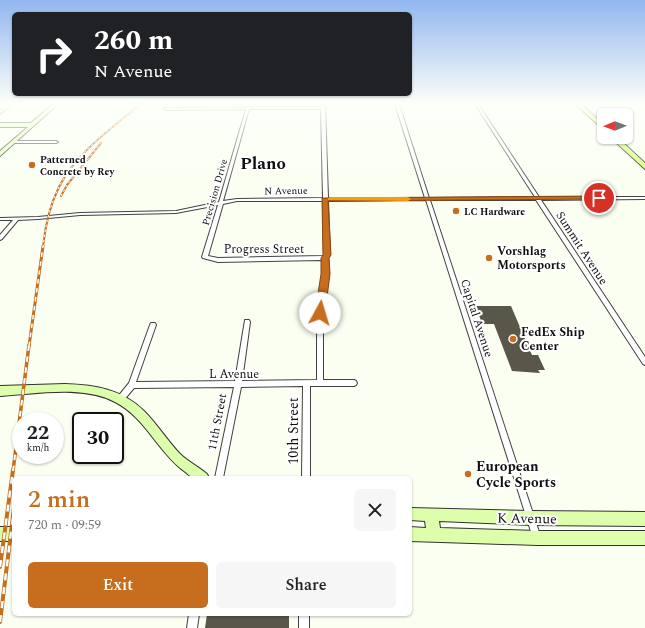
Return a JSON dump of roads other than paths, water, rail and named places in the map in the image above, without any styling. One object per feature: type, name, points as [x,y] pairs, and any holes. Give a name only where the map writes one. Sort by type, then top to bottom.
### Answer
[{"type":"main road","points":[[0,154],[23,133]]},
{"type":"main road","points":[[620,144],[645,164]]},
{"type":"main road","points":[[628,144],[637,152],[645,164]]},
{"type":"main road","points":[[629,152],[637,152]]},
{"type":"main road","points":[[0,391],[84,389],[106,393],[120,399],[140,414],[177,459],[200,476]]},
{"type":"main road","name":"K Avenue","points":[[412,514],[531,518],[645,519]]},
{"type":"main road","points":[[431,515],[434,535]]},
{"type":"main road","points":[[0,534],[12,534]]},
{"type":"main road","name":"K Avenue","points":[[412,534],[537,538],[645,538]]},
{"type":"street","name":"Precision Drive","points":[[205,257],[241,133]]},
{"type":"street","points":[[320,313],[326,274],[325,258],[327,255],[324,133]]},
{"type":"street","name":"Capital Avenue","points":[[406,133],[537,538]]},
{"type":"street","name":"Summit Avenue","points":[[495,133],[645,362]]},
{"type":"street","points":[[14,142],[56,142]]},
{"type":"street","name":"N Avenue","points":[[0,219],[80,214],[176,212],[237,200],[645,198]]},
{"type":"street","points":[[0,238],[16,219]]},
{"type":"street","name":"Progress Street","points":[[205,257],[223,260],[325,258]]},
{"type":"street","name":"11th Street","points":[[220,476],[238,385],[246,322]]},
{"type":"street","points":[[120,399],[132,385],[153,325]]},
{"type":"street","points":[[320,326],[320,384]]},
{"type":"street","name":"L Avenue","points":[[132,385],[354,383]]},
{"type":"street","name":"10th Street","points":[[306,476],[307,384]]},
{"type":"street","points":[[192,628],[194,616]]},
{"type":"street","points":[[304,616],[304,628]]},
{"type":"railway","points":[[43,247],[47,224],[59,187],[75,163],[106,133]]},
{"type":"railway","points":[[61,196],[67,185],[101,143]]},
{"type":"railway","points":[[29,346],[43,246]]},
{"type":"railway","points":[[13,471],[29,345]]},
{"type":"railway","points":[[12,476],[13,470]]},
{"type":"railway","points":[[0,567],[12,477]]},
{"type":"railway","points":[[0,622],[12,524]]},
{"type":"place","name":"Patterned Concrete by Rey","points":[[32,165]]},
{"type":"place","name":"LC Hardware","points":[[456,211]]},
{"type":"place","name":"Vorshlag Motorsports","points":[[489,258]]},
{"type":"place","name":"FedEx Ship Center","points":[[513,339]]},
{"type":"place","name":"European Cycle Sports","points":[[468,474]]},
{"type":"district","name":"Plano","points":[[263,163]]}]
